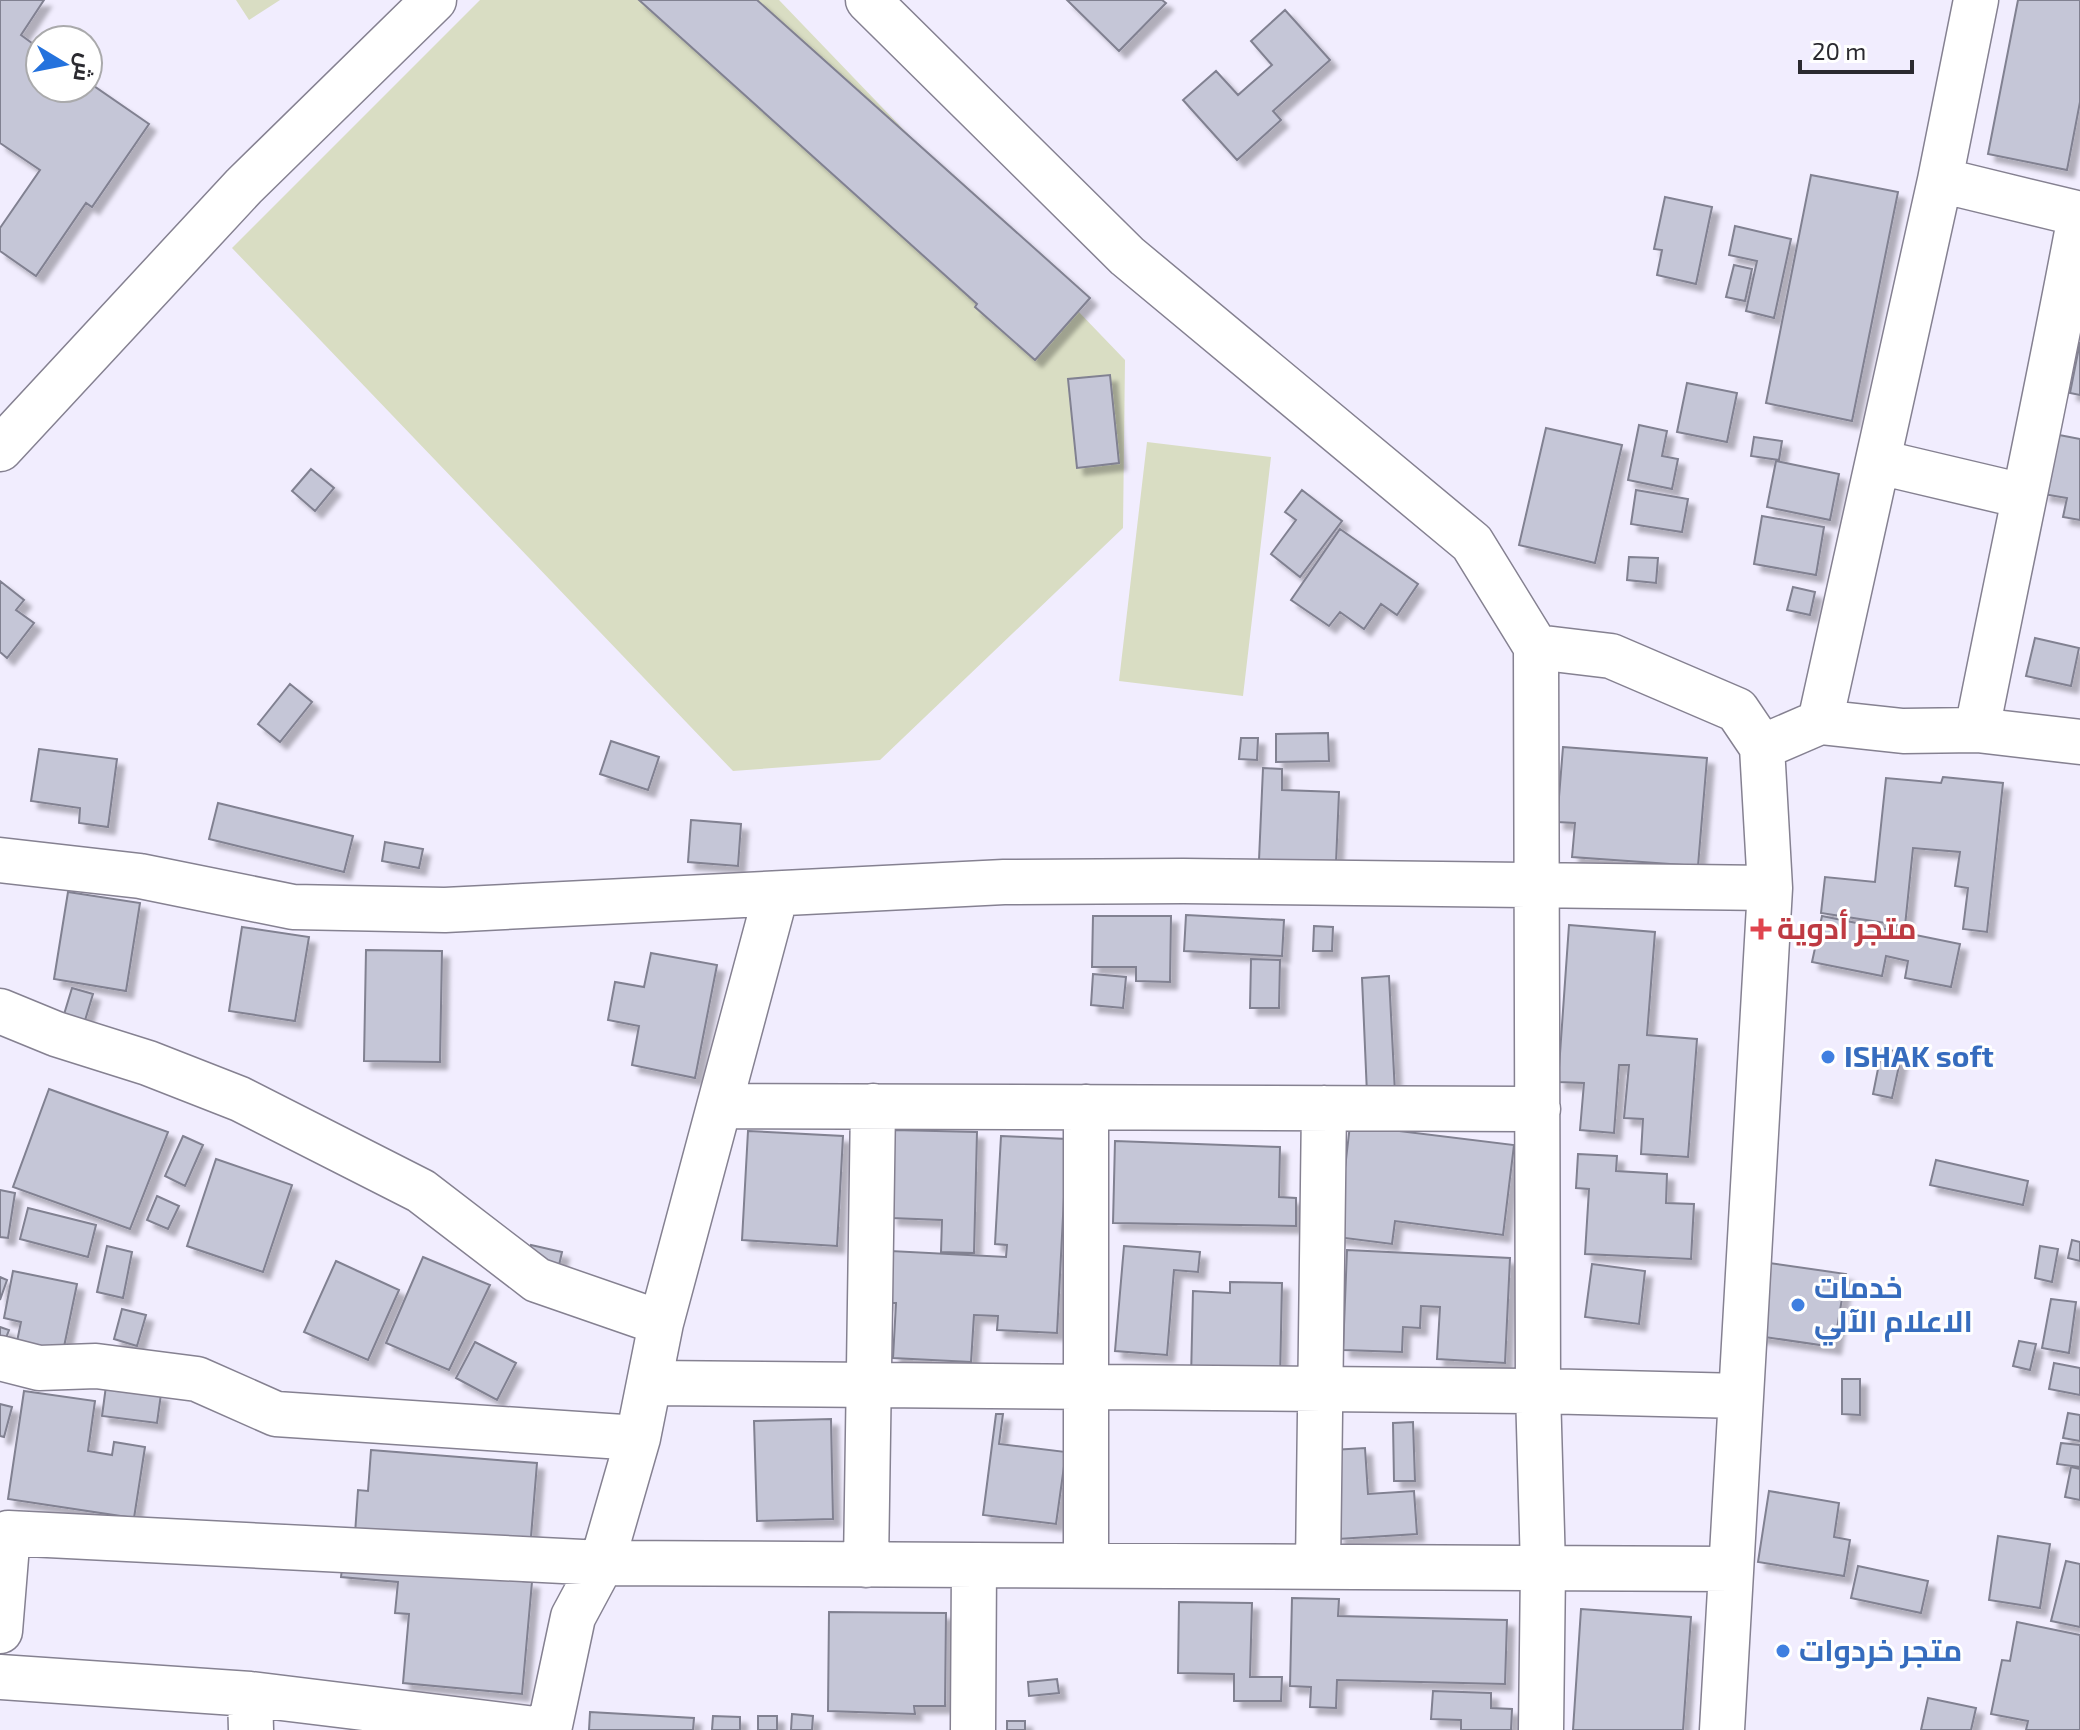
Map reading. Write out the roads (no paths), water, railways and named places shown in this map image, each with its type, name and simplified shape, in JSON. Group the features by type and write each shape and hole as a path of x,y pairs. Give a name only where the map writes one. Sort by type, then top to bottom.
{"street":[{"path":"0,449 244,186 434,0"},
{"path":"868,0 1127,256 1472,543 1536,647 1538,1391 1543,1568 1541,1730"},
{"path":"1820,722 1940,180 1976,0"},
{"path":"1940,180 2080,215 2061,419 2023,496 1977,730"},
{"path":"1879,462 2023,496"},
{"path":"1536,647 1611,656 1737,710 1762,747 1770,888 1722,1730"},
{"path":"1762,747 1820,722 1903,731 1977,730 2080,742"},
{"path":"0,860 140,876 293,907 445,910 1033,882 1770,888"},
{"path":"549,1730 573,1617 602,1563 638,1438 661,1323 776,894"},
{"path":"0,1011 240,1099 421,1191 537,1280 661,1323"},
{"path":"720,1106 1538,1109"},
{"path":"866,1565 873,1106"},
{"path":"1086,1107 1086,1566"},
{"path":"1318,1567 1324,1108"},
{"path":"0,1358 39,1368 96,1366 197,1379 276,1414 638,1438"},
{"path":"651,1383 1538,1391 1741,1396"},
{"path":"0,1631 8,1533 602,1563 1731,1569"},
{"path":"973,1730 974,1565"},
{"path":"0,1677 251,1712 543,1730"}],"place":[{"name":"متجر أدوية","path":"1761,929"},
{"name":"ISHAK soft","path":"1828,1057"},
{"name":"خدمات الاعلام الآلي","path":"1798,1305"},
{"name":"متجر خردوات","path":"1783,1651"}]}
